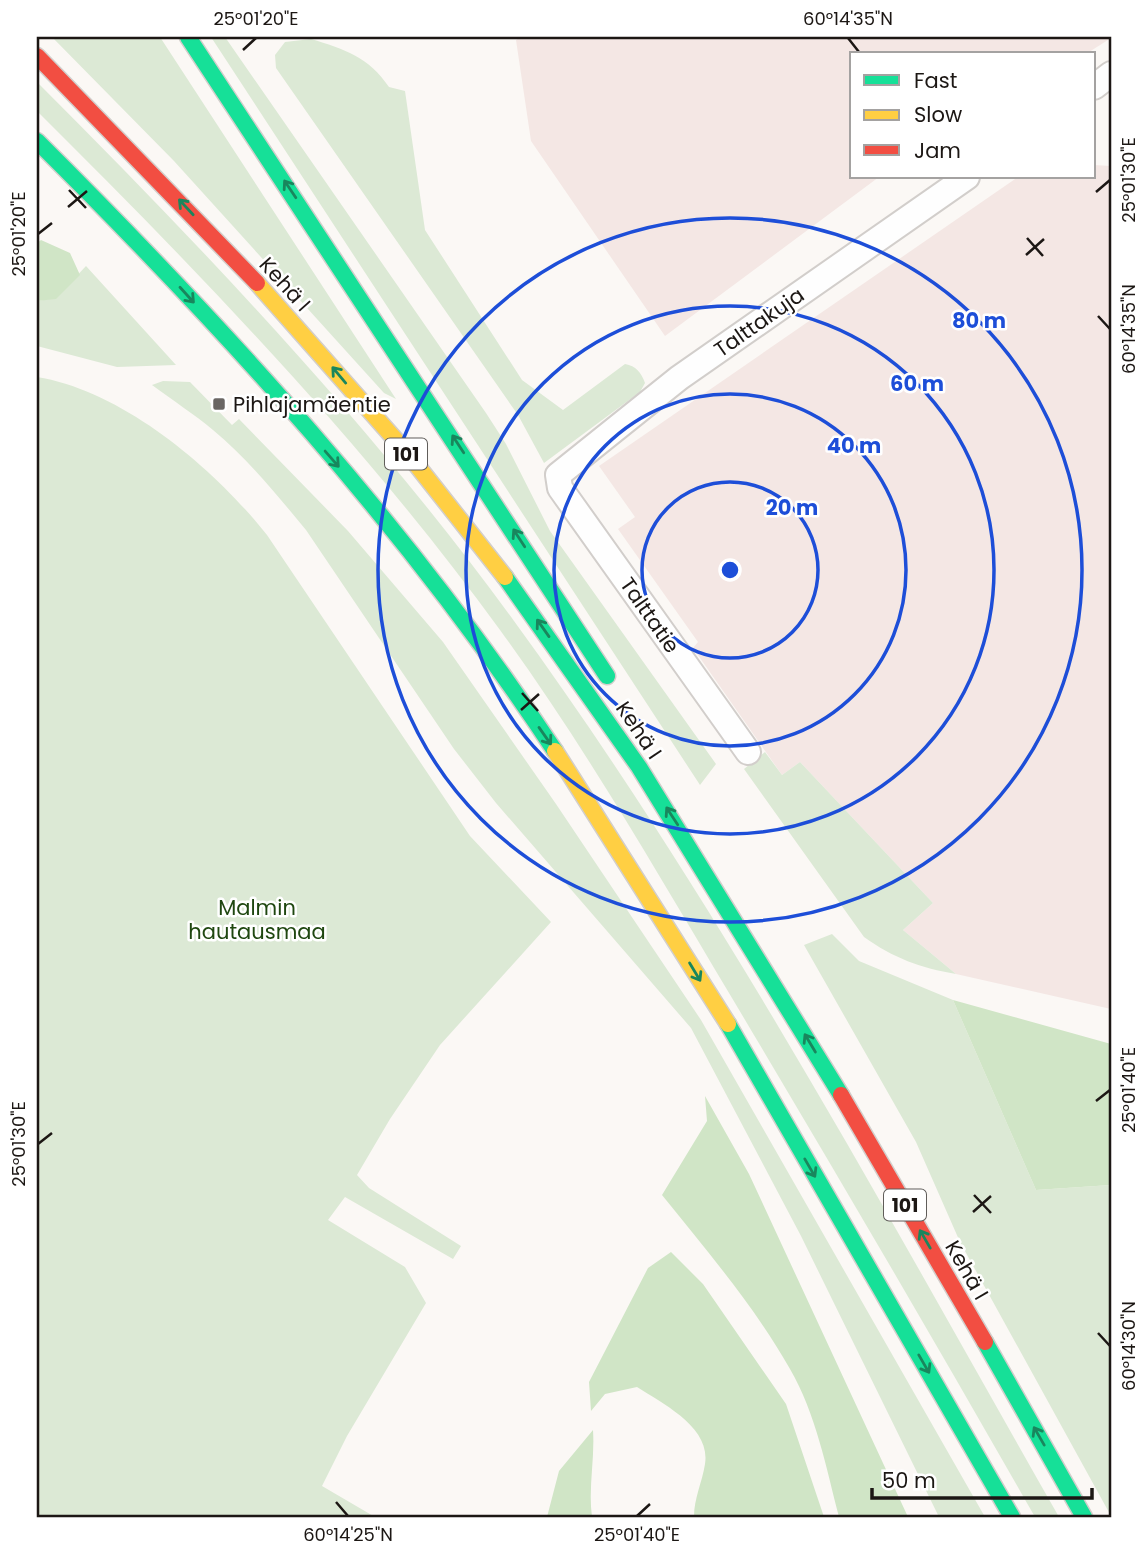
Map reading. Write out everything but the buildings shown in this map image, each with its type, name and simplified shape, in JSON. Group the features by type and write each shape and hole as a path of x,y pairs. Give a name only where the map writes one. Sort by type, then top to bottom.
{"highway":[{"path":"188,37 612,685"},
{"name":"Kehä I","path":"37,56 216,239 331,366 451,506 523,599 617,733 722,894 926,1240 1084,1517"},
{"path":"37,141 171,276 288,407 402,540 477,638 581,787 659,913 1012,1517"},
{"path":"686,812 722,894"}],"street":[{"path":"1096,85 1111,74"},
{"name":"Talttakuja","path":"558,475 679,378 966,178"},
{"name":"Talttatie","path":"558,475 560,488 748,752"}],"shaded area":[{"path":"521,37 1111,37 1089,52 850,52 850,178 878,178 665,336 531,141 516,40"},
{"path":"1096,165 1111,166 1111,1009 956,974 903,930 933,903 800,762 782,775 693,648 698,642 618,529 635,517 599,466 1017,178 1096,178"}],"green space":[{"path":"52,37 160,37 396,399 384,393 174,161"},
{"path":"211,37 225,37 486,413 506,444 550,531 716,764 700,785"},
{"path":"311,39 355,56 373,68 389,87 405,91 425,230 522,380 563,410 625,364 635,368 642,376 645,383 640,392 544,463 518,415 276,68 275,55 285,42"},
{"path":"37,82 163,210 286,342 404,479 514,621 589,728 731,948 865,1175 1059,1517 1035,1517 649,858 562,720 500,630 448,561 337,427 220,298 37,111"},
{"path":"41,240 70,253 80,275 56,299 37,301 37,243"},
{"path":"86,266 176,365 117,367 37,346 37,301 56,298"},
{"name":"Malmin hautausmaa","path":"37,377 69,385 134,415 194,459 221,484 267,535 470,836 551,922 440,1045 390,1119 357,1175 369,1188 461,1246 453,1259 345,1197 328,1220 405,1267 426,1303 347,1436 322,1486 375,1517 37,1517"},
{"path":"163,381 190,382 232,425 239,419 348,531 443,642 701,1020 985,1517 939,1517 801,1236 691,1028 496,803 454,749 306,530 226,441 152,385"},
{"path":"765,752 782,775 800,762 933,903 903,930 956,974 908,961 864,937 744,769"},
{"path":"832,934 859,961 953,1000 1036,1190 1111,1185 1111,1516 960,1242 916,1142 804,945"},
{"path":"953,1000 1111,1044 1111,1185 1036,1190"},
{"path":"705,1096 749,1174 908,1517 839,1517 814,1422 790,1369 746,1301 662,1195 707,1121"},
{"path":"671,1252 703,1284 786,1404 824,1517 694,1517 705,1464 705,1451 693,1428 672,1409 637,1387 605,1394 591,1411 589,1382 648,1268"},
{"path":"593,1430 592,1517 547,1517 559,1471"}],"traffic: fast":[{"path":"188,37 607,676"},
{"path":"37,141 177,285 312,433 438,588 555,751"},
{"path":"505,577 639,767 841,1095"},
{"path":"728,1024 1012,1517"},
{"path":"985,1342 1084,1517"}],"traffic: slow":[{"path":"257,283 408,454 505,577"},
{"path":"555,751 728,1024"}],"traffic: jam":[{"path":"37,56 257,283"},
{"path":"841,1095 985,1342"}],"place":[{"name":"Pihlajamäentie","path":"219,404"}]}
